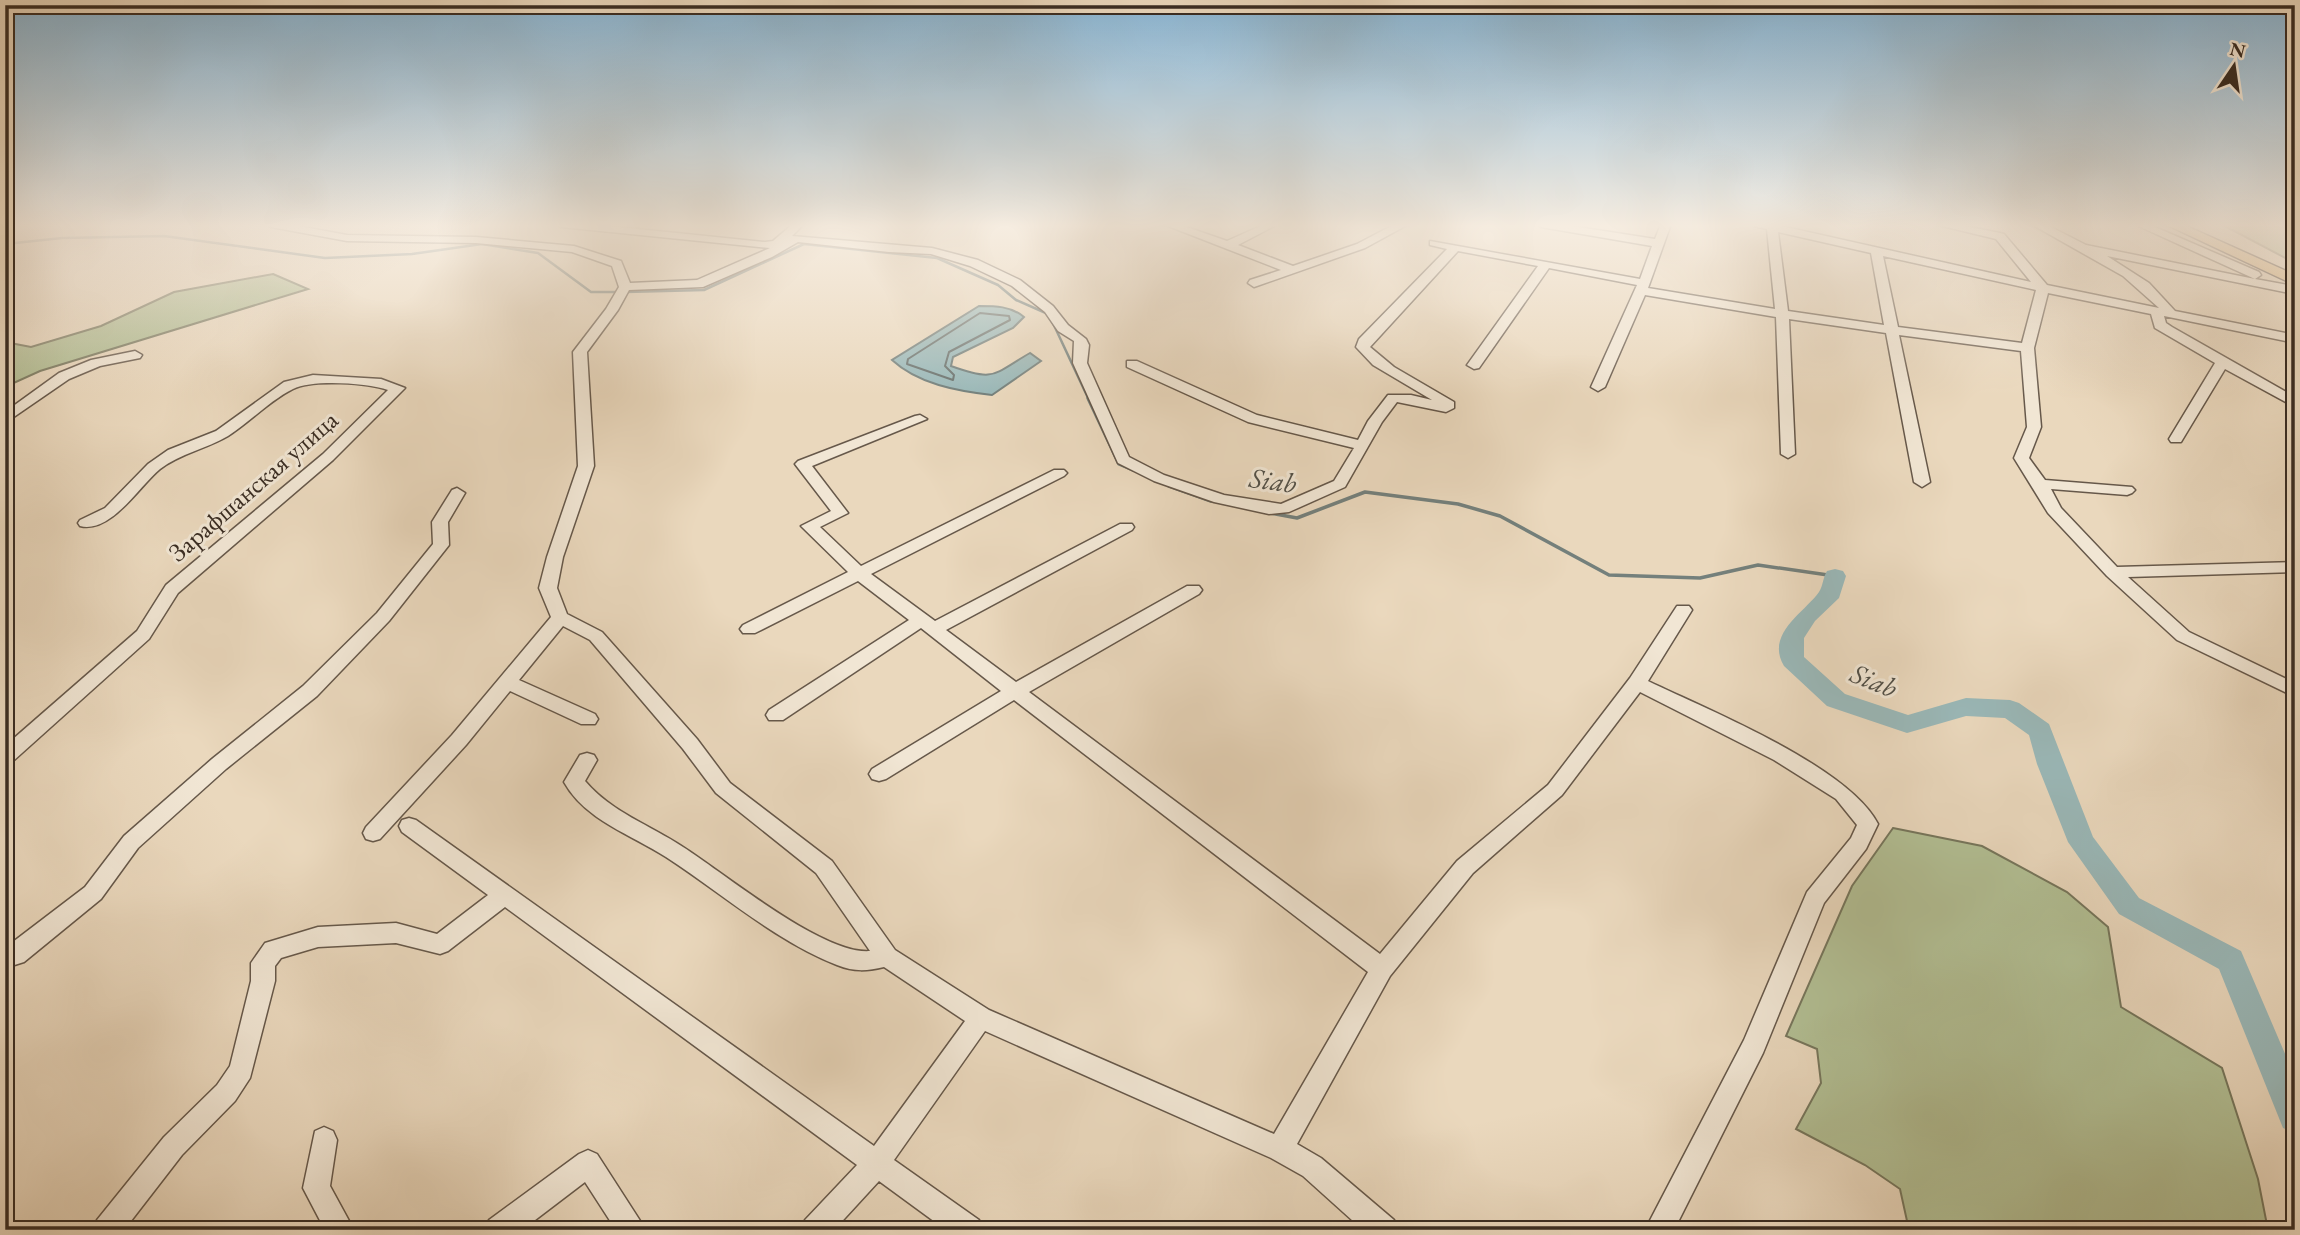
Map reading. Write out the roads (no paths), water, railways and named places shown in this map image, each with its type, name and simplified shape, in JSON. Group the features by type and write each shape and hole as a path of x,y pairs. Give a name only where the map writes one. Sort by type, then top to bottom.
{"street":[{"path":"623,282 625,287 612,310 580,352 586,466 555,557 548,588 559,618 596,636 690,744 723,788 824,867 887,957 981,1018 1280,1149 1312,1167 1384,1230"},
{"path":"625,287 705,282"},
{"path":"1013,282 1049,309 1063,328 1079,339 1082,345 1080,363 1123,460 1159,478 1220,499 1283,509 1340,484 1375,421 1393,398 1411,399 1446,408 1449,405 1376,362 1367,355 1363,347 1364,342 1422,282"},
{"path":"1474,365 1533,282"},
{"path":"1619,282 1783,314 2027,348"},
{"path":"1598,387 1645,282"},
{"path":"1776,282 1783,314 1788,454"},
{"path":"1882,282 1922,482"},
{"path":"2014,282 2295,339"},
{"path":"2038,282 2043,288"},
{"path":"2135,282 2159,297 2164,313 2160,325 2295,403"},
{"path":"2264,282 2293,287"},
{"path":"2043,288 2027,348 2034,427 2021,458 2040,484 2054,510 2113,572 2183,636 2295,691"},
{"path":"5,419 64,376 96,363 135,355"},
{"path":"2176,439 2222,362"},
{"path":"1132,364 1253,419 1363,446"},
{"name":"Зарафшанская улица","path":"5,757 143,635 172,589 328,457 398,388 381,383 313,379 289,385 221,433 173,453 153,467 111,511 86,523"},
{"path":"920,419 803,464 840,513 809,526 859,572 927,625 1382,969"},
{"path":"749,629 1059,473"},
{"path":"2040,484 2127,490"},
{"path":"5,958 16,955 36,941 93,893 131,842 219,764 310,691 383,617 423,571 441,545 440,522 457,493"},
{"path":"776,715 927,625 1126,527"},
{"path":"2113,572 2295,567"},
{"path":"879,774 1014,691 1193,590"},
{"path":"1280,1149 1382,969 1465,867 1555,790 1637,682 1683,610"},
{"path":"373,833 459,740 559,618"},
{"path":"506,681 588,719"},
{"path":"1637,682 1781,755 1843,794 1868,824 1859,843 1815,898 1754,1045 1659,1230"},
{"path":"587,760 574,782 586,798 797,933 854,960 862,962 887,957"},
{"path":"409,826 969,1230"},
{"path":"107,1230 173,1146 226,1093 241,1070 263,981 263,963 273,950 318,937 396,933 440,944 503,896"},
{"path":"815,1230 877,1163 981,1018"},
{"path":"324,1140 316,1188 340,1230"},
{"path":"499,1230 588,1163 632,1230"}],"water":[{"path":"979,306 1008,309 1024,317 1013,328 953,357 951,366 985,375 1000,371 1030,353 1041,361 992,395 926,381 892,360"}],"waterway":[{"name":"Siab","path":"577,282 591,292 618,292"},
{"name":"Siab","path":"626,292 704,290 722,282"},
{"name":"Siab","path":"990,282 1016,300 1048,314"},
{"name":"Siab","path":"1052,321 1089,400"},
{"name":"Siab","path":"1088,398 1119,464 1133,470"},
{"name":"Siab","path":"1169,486 1211,501"},
{"name":"Siab","path":"1270,513 1297,518 1365,492 1458,504 1500,516 1609,575 1700,578 1758,565 1835,576"},
{"name":"Siab","path":"1835,576 1831,593 1807,616 1792,637 1792,660 1836,700 1907,724 1966,707 2010,709 2040,730 2050,764 2082,842 2129,906 2230,960 2295,1117"}]}
